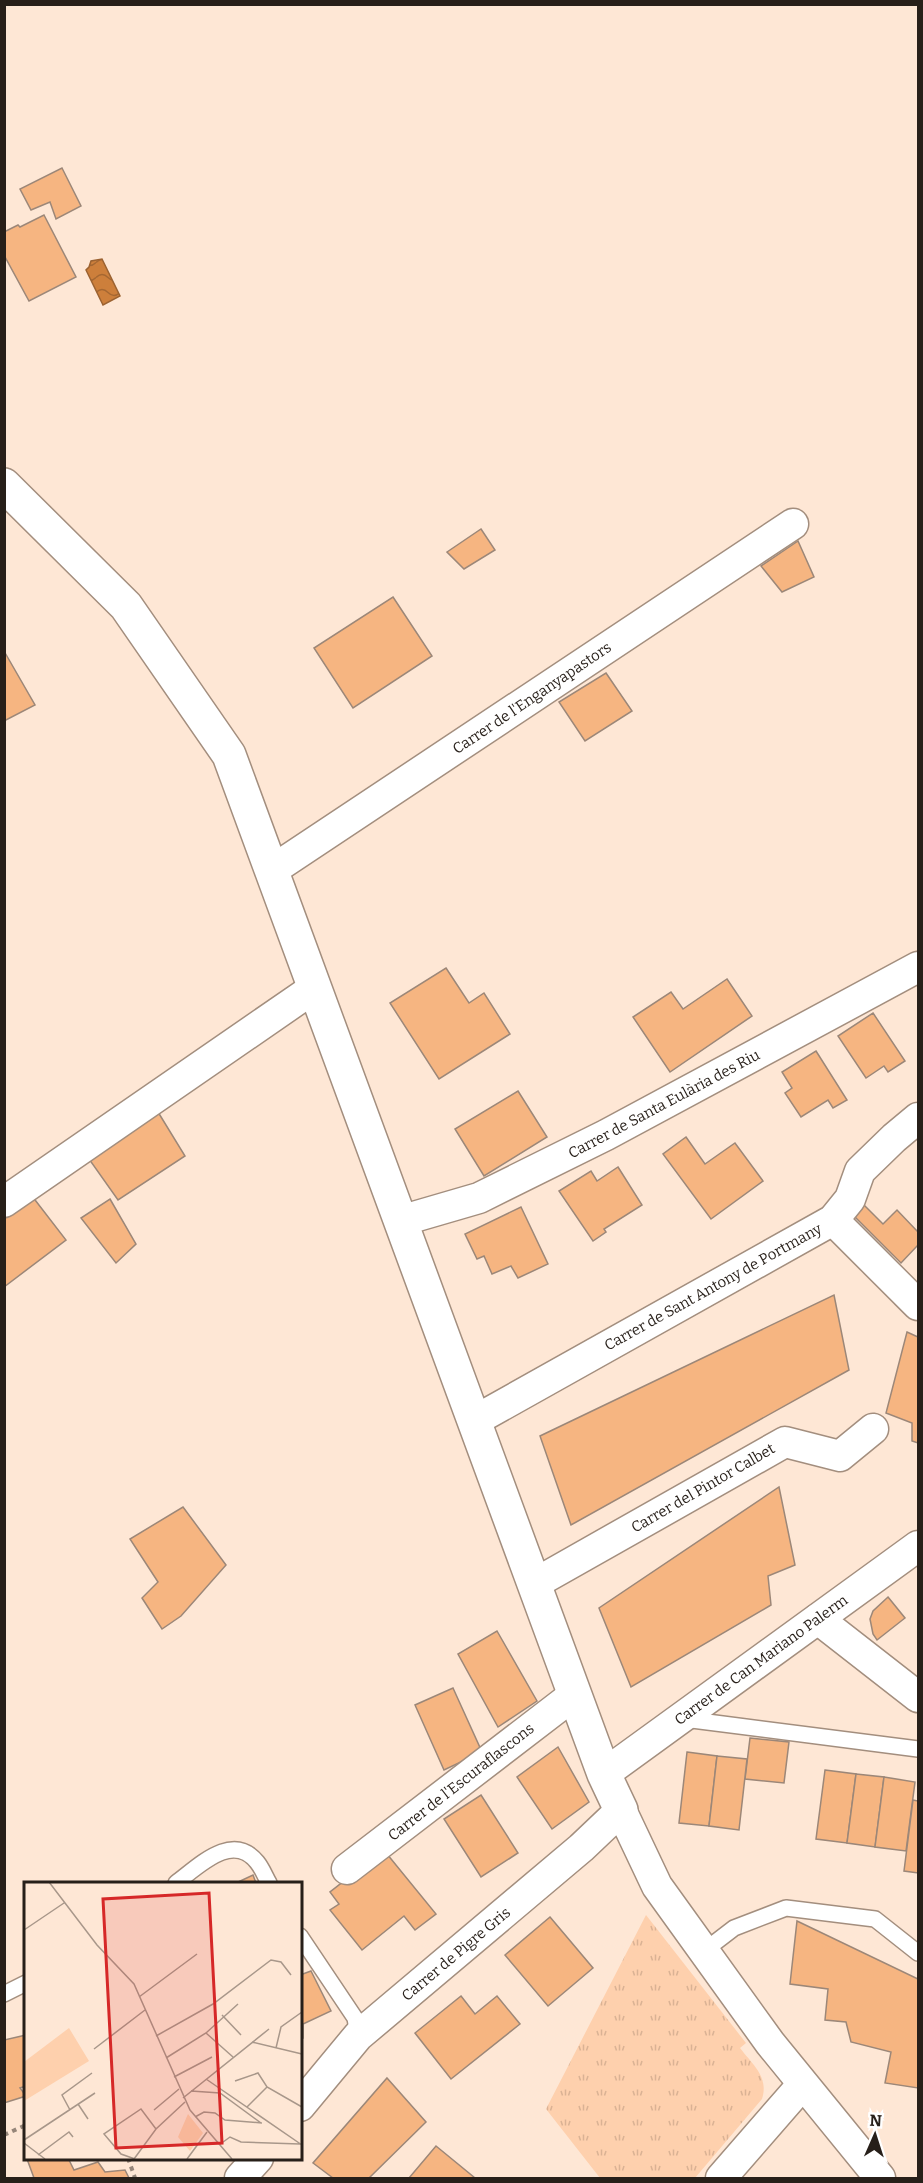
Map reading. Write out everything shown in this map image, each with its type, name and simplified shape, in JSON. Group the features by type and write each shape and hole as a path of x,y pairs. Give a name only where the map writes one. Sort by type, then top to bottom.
{"street":[{"path":"4,485 126,606 229,755 604,1774 657,1886 802,2085 880,2178"},
{"name":"Carrer de l'Enganyapastors","path":"271,871 793,524"},
{"name":"Carrer de Santa Eulària des Riu","path":"400,1221 479,1198 606,1136 918,967"},
{"path":"4,1202 314,988"},
{"name":"Carrer de Sant Antony de Portmany","path":"474,1421 833,1220 850,1199 860,1171 918,1118"},
{"path":"833,1220 918,1305"},
{"name":"Carrer del Pintor Calbet","path":"534,1584 785,1442 840,1456 873,1429"},
{"name":"Carrer de Can Mariano Palerm","path":"604,1774 918,1546"},
{"path":"818,1619 918,1697"},
{"name":"Carrer de l'Escuraflascons","path":"347,1869 575,1694"},
{"name":"Carrer de Pigre Gris","path":"302,2104 358,2036 581,1848 621,1810"},
{"path":"721,2178 802,2085"},
{"path":"240,2178 256,2159"}],"lane":[{"path":"681,1718 918,1749"},
{"path":"177,1882 218,1853 231,1849 241,1851 256,1861 268,1882"},
{"path":"705,1950 734,1928 786,1908 875,1919 918,1953"},
{"path":"302,1939 355,2018 358,2036"},
{"path":"4,1994 24,1984"}],"path":[{"path":"4,2135 24,2126"},
{"path":"129,2159 135,2178"}],"green space":[{"path":"646,1915 746,2043 740,2048 762,2078 764,2091 762,2099 695,2178 600,2178 546,2109"}],"water":[{"path":"102,259 120,296 103,305 86,270 91,261"}],"building":[{"path":"62,168 81,206 56,219 50,202 31,210 20,189"},
{"path":"44,215 76,277 29,301 4,255 4,232"},
{"path":"481,529 495,550 464,569 447,552"},
{"path":"798,541 814,577 782,592 761,566"},
{"path":"393,597 432,656 353,708 314,648"},
{"path":"4,651 35,705 4,721"},
{"path":"606,673 632,711 585,741 559,702"},
{"path":"446,968 469,1003 484,993 510,1034 439,1079 390,1003"},
{"path":"727,979 752,1016 670,1072 633,1017 671,992 683,1009"},
{"path":"873,1013 905,1061 888,1072 884,1066 866,1078 838,1036"},
{"path":"816,1051 847,1100 833,1108 828,1100 801,1117 785,1093 792,1088 782,1072"},
{"path":"518,1091 547,1137 484,1176 455,1129"},
{"path":"158,1112 185,1156 118,1200 89,1159"},
{"path":"686,1137 705,1164 735,1143 763,1181 711,1219 663,1154"},
{"path":"618,1167 642,1205 604,1229 606,1232 593,1241 559,1191 591,1171 597,1181"},
{"path":"32,1196 66,1240 4,1287 4,1217"},
{"path":"110,1199 136,1244 116,1263 81,1218"},
{"path":"864,1205 883,1224 897,1210 918,1232 918,1245 901,1263 854,1216"},
{"path":"521,1207 548,1264 518,1278 511,1266 492,1274 484,1256 477,1259 465,1234"},
{"path":"834,1295 849,1370 571,1525 540,1436"},
{"path":"907,1332 918,1337 918,1443 912,1441 912,1423 886,1413"},
{"path":"779,1487 795,1565 768,1576 771,1605 631,1687 599,1608"},
{"path":"183,1507 226,1565 181,1616 162,1629 142,1598 158,1582 130,1539"},
{"path":"888,1597 905,1618 877,1640 873,1634 870,1619 873,1611"},
{"path":"497,1631 537,1701 498,1727 458,1654"},
{"path":"453,1688 482,1752 444,1770 415,1705"},
{"path":"750,1738 789,1742 784,1783 745,1779"},
{"path":"558,1747 589,1802 552,1829 517,1777"},
{"path":"687,1752 717,1756 709,1826 679,1823"},
{"path":"717,1756 747,1759 739,1830 709,1826"},
{"path":"825,1770 856,1774 847,1843 816,1839"},
{"path":"856,1774 884,1777 875,1847 847,1843"},
{"path":"884,1777 915,1782 906,1851 875,1847"},
{"path":"481,1795 518,1853 481,1877 444,1819"},
{"path":"913,1800 918,1801 918,1873 904,1871"},
{"path":"387,1854 436,1914 415,1930 404,1916 362,1950 330,1910 339,1904 330,1892 371,1860"},
{"path":"253,1875 256,1882 238,1882"},
{"path":"550,1917 593,1968 548,2006 505,1955"},
{"path":"797,1921 918,1979 918,2088 885,2083 891,2052 851,2042 846,2022 825,2020 828,1989 790,1984"},
{"path":"311,1971 331,2011 303,2024 302,2039 302,1974"},
{"path":"461,1996 475,2014 497,1996 520,2024 451,2079 415,2033"},
{"path":"24,2035 24,2087 20,2088 24,2097 4,2103 4,2040"},
{"path":"387,2078 426,2122 369,2178 333,2178 313,2163"},
{"path":"436,2146 475,2178 409,2178"},
{"path":"27,2159 68,2159 74,2170 98,2162 105,2172 125,2170 129,2178 34,2178"}]}
